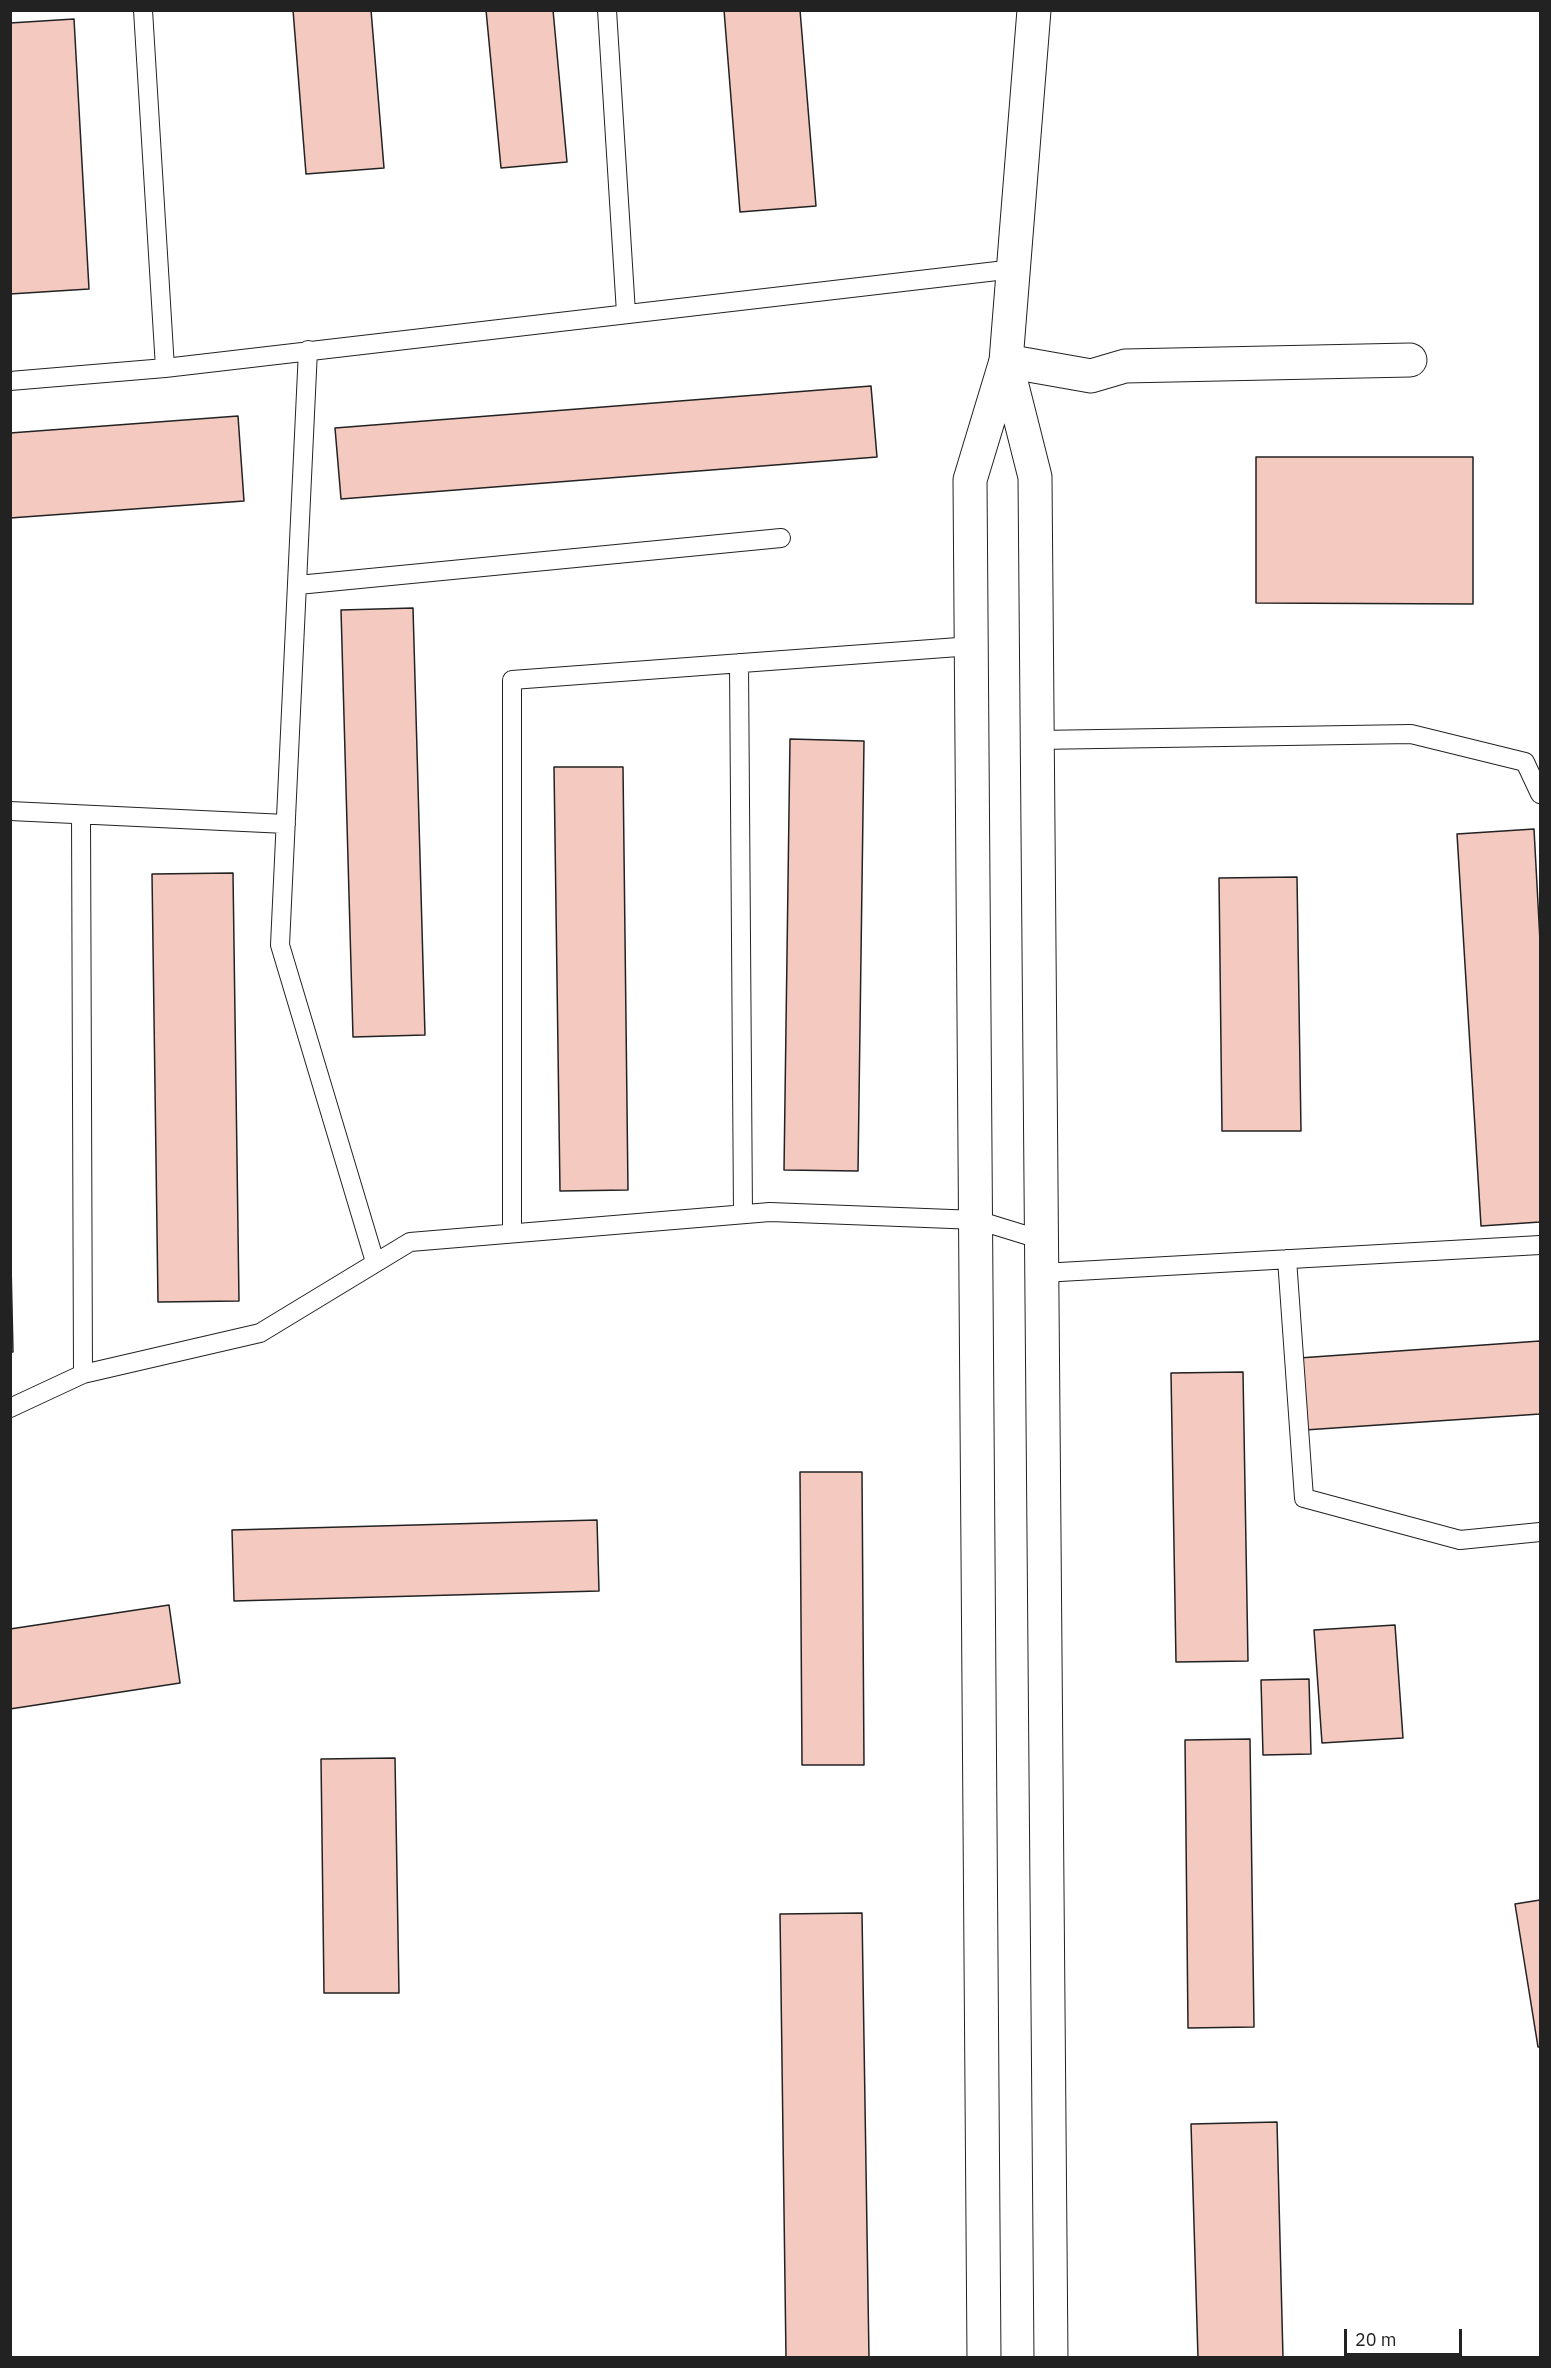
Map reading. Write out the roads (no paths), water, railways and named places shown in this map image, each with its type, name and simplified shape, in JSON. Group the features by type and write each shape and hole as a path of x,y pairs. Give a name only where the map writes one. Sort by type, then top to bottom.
{"street":[{"path":"984,2358 970,480 1006,361 1035,10"},
{"path":"1006,361 1091,376 1125,366 1410,360"},
{"path":"1006,361 1035,477 1051,2358"}],"lane":[{"path":"143,10 165,368"},
{"path":"607,10 626,314"},
{"path":"10,381 165,368 1014,269"},
{"path":"308,350 280,945 375,1262"},
{"path":"298,585 781,538"},
{"path":"512,1233 512,680 972,646"},
{"path":"739,663 743,1214"},
{"path":"1037,740 1411,734 1526,762 1540,794"},
{"path":"10,811 286,824"},
{"path":"81,814 83,1374"},
{"path":"10,1408 83,1374 260,1333 410,1242 770,1212 977,1220 1042,1240"},
{"path":"1042,1273 1540,1245"},
{"path":"1287,1259 1304,1498 1460,1540 1540,1532"}]}
